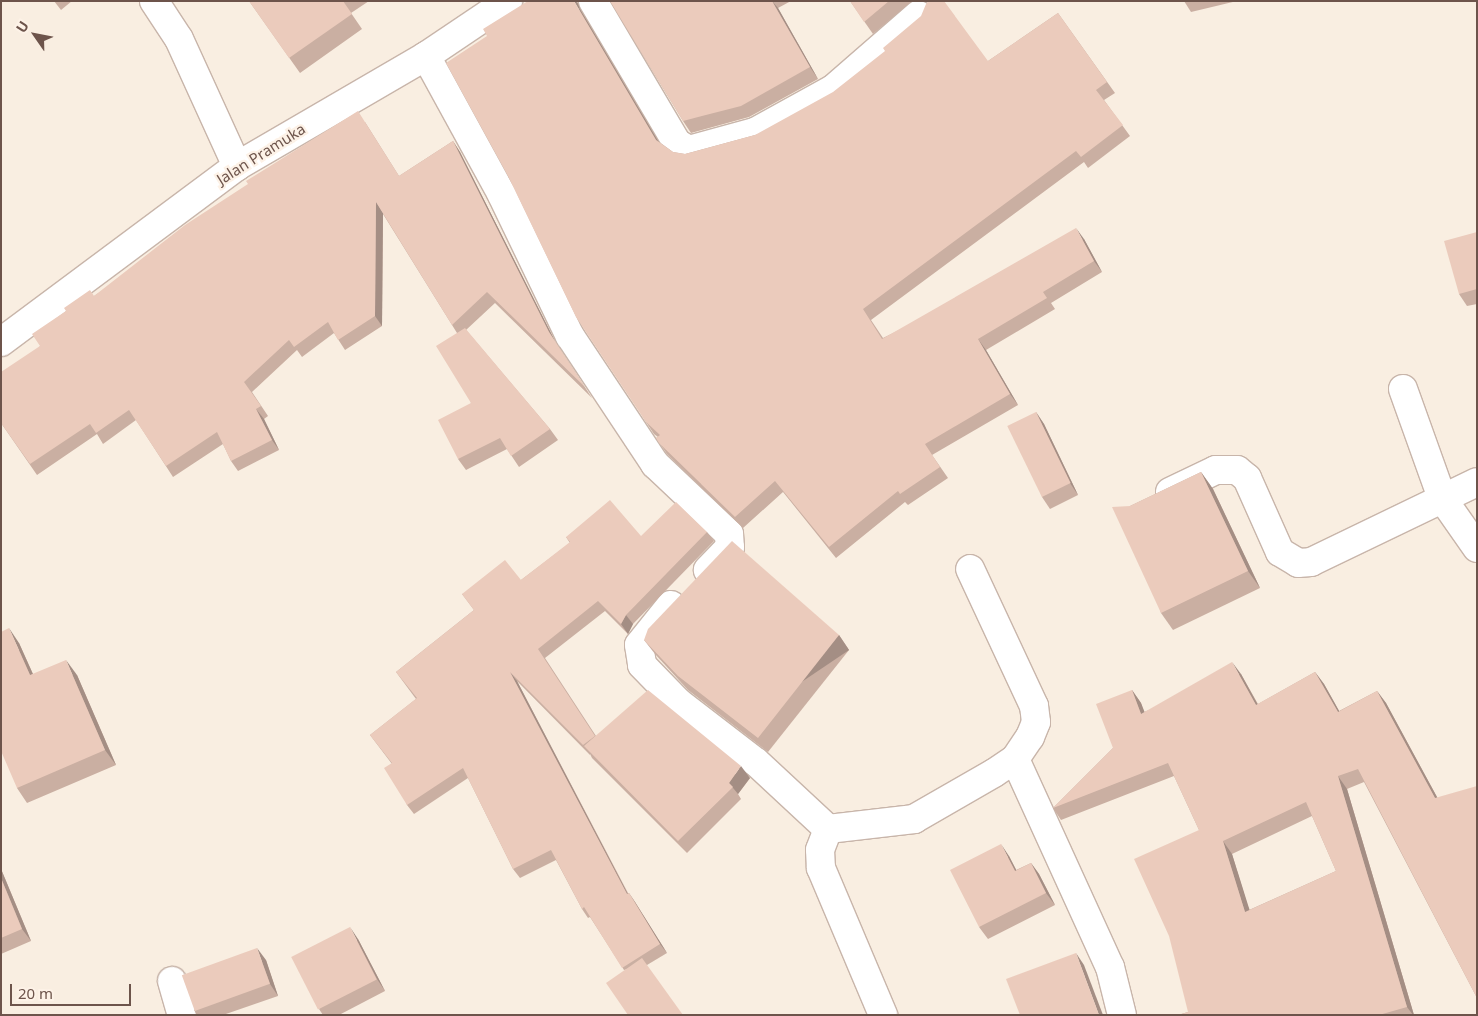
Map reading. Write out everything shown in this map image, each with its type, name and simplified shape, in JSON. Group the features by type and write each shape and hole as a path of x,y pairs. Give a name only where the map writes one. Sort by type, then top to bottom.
{"street":[{"path":"154,1 179,39 237,166"},
{"name":"Jalan Pramuka","path":"5,332 237,166 426,56 508,1"},
{"path":"593,1 677,143 689,150 755,132 833,89 918,15"},
{"path":"426,56 502,195 570,336 655,464 729,534 730,547 644,635 638,655 642,666 678,702 756,762 828,829 914,819 975,785 1015,759 1036,722 1034,706 970,569"},
{"path":"1403,389 1442,498 1477,548"},
{"path":"1144,504 1216,470 1237,470 1247,478 1280,552 1298,563 1311,562 1477,482"},
{"path":"1015,759 1110,968 1122,1015"},
{"path":"828,829 820,850 821,868 883,1015"},
{"path":"172,981 182,1015"}],"building":[{"path":"249,1 343,1 352,14 289,58"},
{"path":"528,1 574,1 656,140 673,152 685,154 755,135 833,92 885,51 883,48 921,16 929,1 944,1 988,61 1058,13 1107,82 1096,90 1123,125 1081,157 1076,151 863,309 882,339 1076,228 1094,261 1043,292 1047,298 978,339 1010,394 925,444 940,467 900,494 898,491 829,547 775,481 735,517 659,443 656,438 660,435 646,422 576,317 508,176 446,63 487,36 483,29"},
{"path":"610,1 772,1 810,67 741,106 683,121"},
{"path":"850,1 889,1 864,22"},
{"path":"358,111 399,176 453,141 549,332 585,387 487,292 452,325 376,202 375,316 338,340 328,322 294,347 289,340 244,382 261,406 256,409 272,440 231,461 217,432 166,466 129,410 96,433 90,424 30,464 1,423 1,372 40,346 32,334 66,311 64,308 90,290 94,296 185,225 248,184 246,181"},
{"path":"1477,232 1477,289 1459,294 1444,241"},
{"path":"465,328 550,429 511,456 500,438 458,459 438,420 471,403 436,346"},
{"path":"1036,412 1071,483 1042,497 1007,426"},
{"path":"1201,472 1248,571 1161,613 1112,507 1130,506"},
{"path":"610,500 641,536 676,502 707,532 626,615 621,624 598,601 538,649 595,736 583,745 510,672 627,894 629,893 660,944 622,968 584,907 582,909 551,850 513,869 463,768 407,805 384,768 392,763 370,735 417,698 396,672 474,610 462,594 505,560 521,580 570,542 566,537"},
{"path":"732,541 839,635 758,738 678,676 644,640 648,629"},
{"path":"9,628 30,675 66,660 105,750 17,788 1,751 1,632"},
{"path":"1232,662 1256,705 1315,672 1338,712 1377,691 1435,798 1477,786 1477,998 1358,769 1338,776 1407,1007 1379,1015 1178,1015 1188,1012 1169,936 1134,859 1199,830 1168,763 1053,808 1113,748 1096,704 1132,690 1141,714","holes":["1306,802 1336,871 1245,912 1223,841"]},
{"path":"648,690 741,766 729,783 733,787 678,841 584,746"},
{"path":"1001,844 1015,871 1031,863 1046,893 979,927 950,870"},
{"path":"1,878 22,929 1,938"},
{"path":"350,927 377,980 318,1010 291,957"},
{"path":"257,948 270,984 195,1011 182,975"},
{"path":"1076,953 1099,1015 1020,1015 1006,979"},
{"path":"642,958 683,1015 628,1015 606,983"}]}
